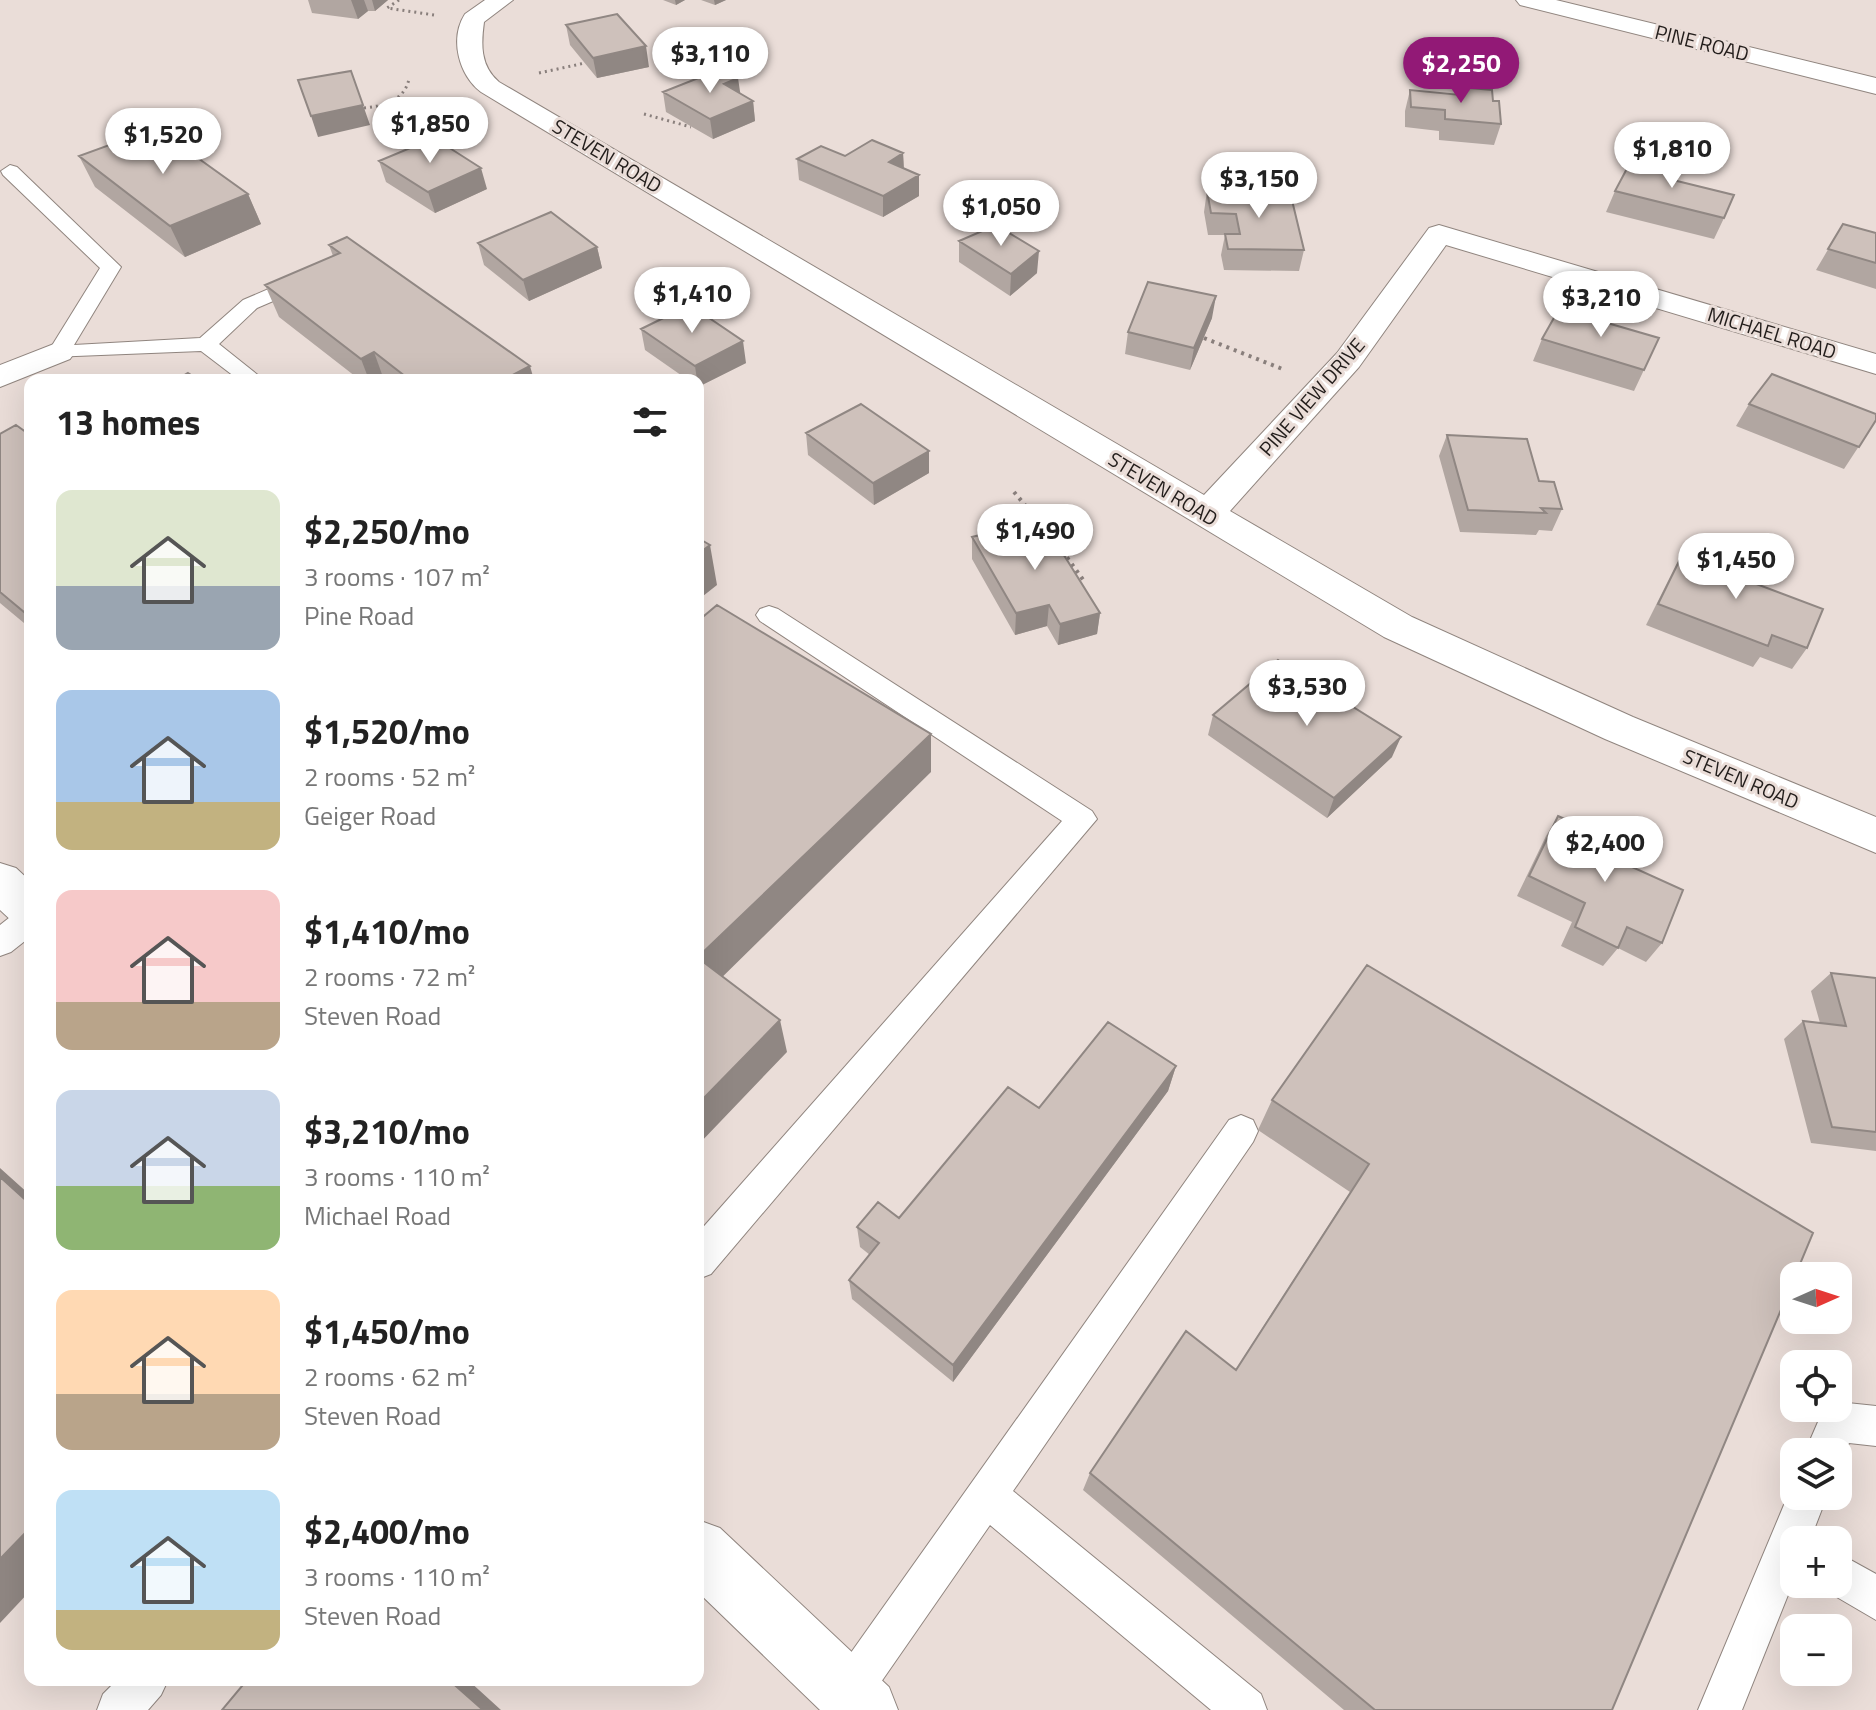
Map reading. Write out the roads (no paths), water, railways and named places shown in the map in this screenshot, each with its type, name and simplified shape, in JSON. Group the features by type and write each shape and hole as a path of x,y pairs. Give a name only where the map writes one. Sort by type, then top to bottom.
{"street":[{"name":"STEVEN ROAD","path":"501,0 473,19 468,50 481,81 1398,627 1619,728 1876,836"},
{"name":"PINE ROAD","path":"1528,0 1876,86"},
{"name":"PINE VIEW DRIVE","path":"1206,515 1348,360 1439,234"},
{"name":"MICHAEL ROAD","path":"1439,234 1876,364"},
{"path":"0,377 59,352"},
{"path":"0,881 24,904"},
{"path":"704,1556 857,1702"}],"lane":[{"path":"10,171 111,267 59,352"},
{"path":"59,352 206,344 250,304 321,273"},
{"path":"206,344 245,374"},
{"path":"704,1254 1082,819 769,615"},
{"path":"0,943 24,924"},
{"path":"857,1702 986,1495 1241,1131"},
{"path":"1831,1438 1838,1422 1876,1426"},
{"path":"986,1495 1245,1710"},
{"path":"1720,1710 1780,1569"},
{"path":"1852,1583 1876,1599"},
{"path":"119,1710 141,1686"}]}
